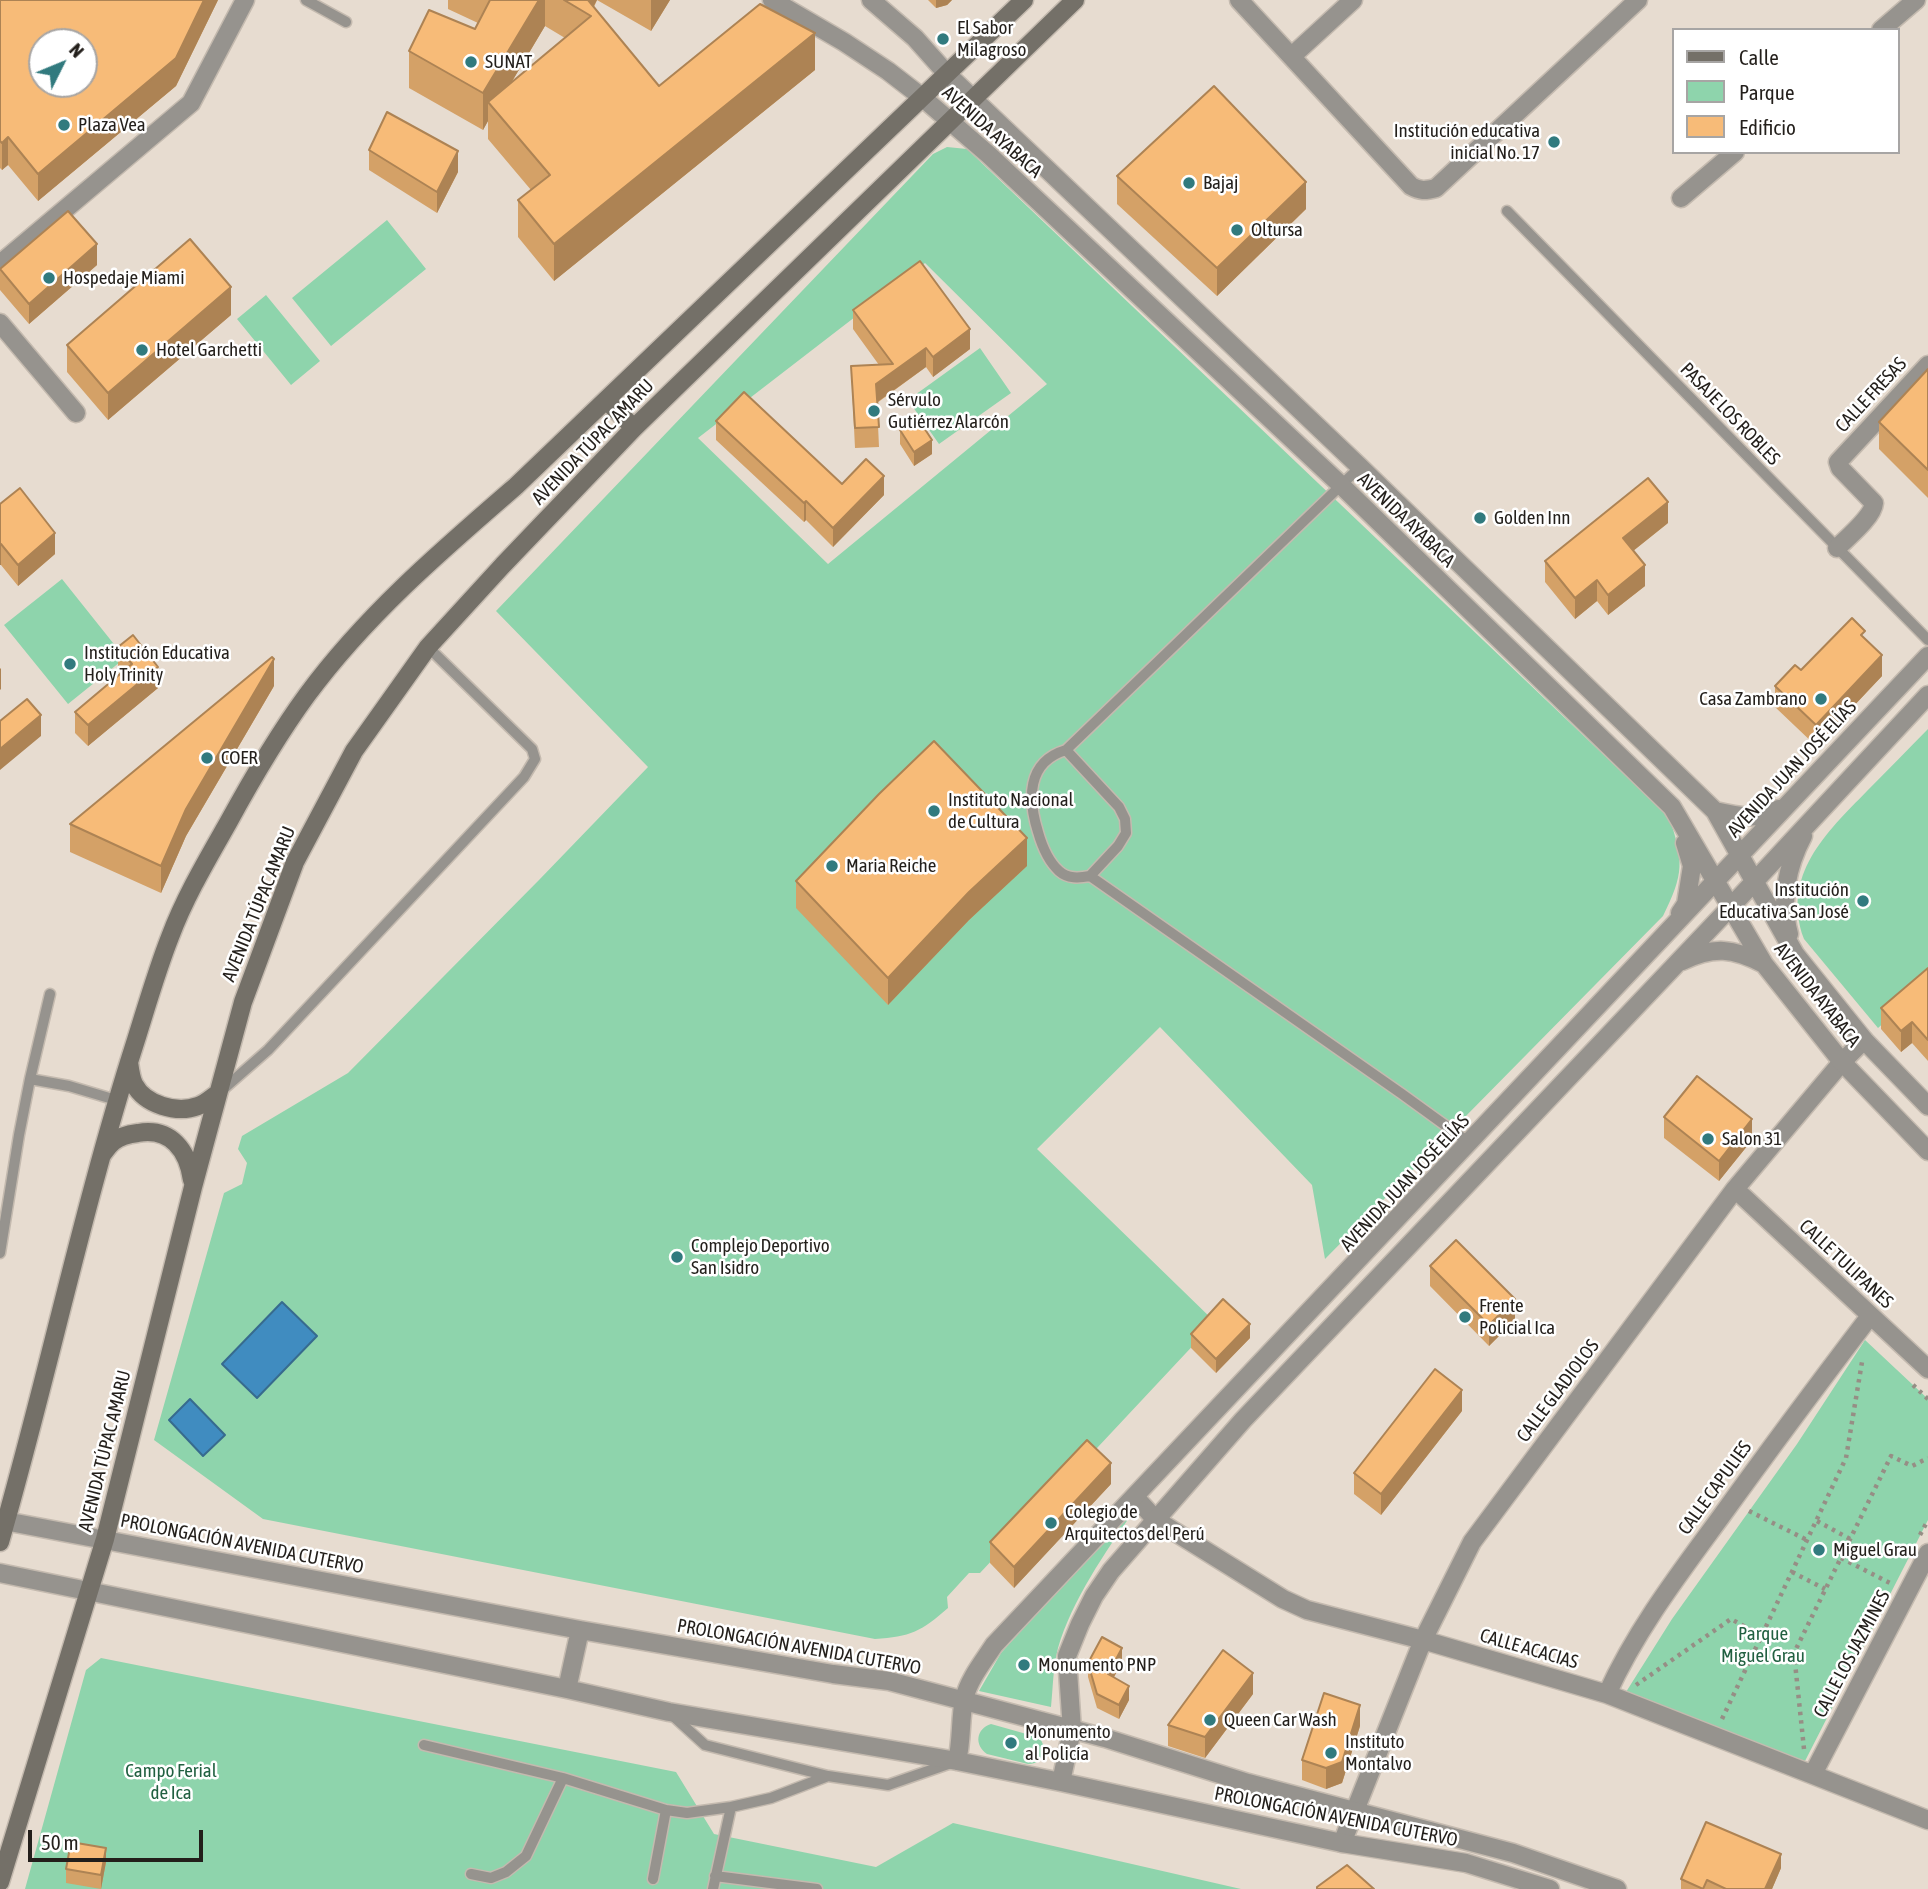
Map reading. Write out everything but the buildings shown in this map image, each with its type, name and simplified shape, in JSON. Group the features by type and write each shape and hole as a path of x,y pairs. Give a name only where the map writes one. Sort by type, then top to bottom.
{"main road":[{"name":"AVENIDA TÚPAC AMARU","path":"0,1542 3,1521 116,1100 171,934 193,888 271,748 307,695 343,650 395,594 516,486 1024,0"},
{"name":"AVENIDA TÚPAC AMARU","path":"0,1882 104,1539 192,1187 243,1002 295,862 354,751 428,647 634,428 1075,0"},
{"path":"606,400 634,428"},
{"path":"129,1062 134,1085 147,1098 166,1108 184,1110 200,1106 217,1094"},
{"path":"102,1156 113,1142 127,1135 161,1133 185,1154 192,1187"}],"street":[{"path":"0,264 191,103 245,0"},
{"name":"AVENIDA AYABACA","path":"772,0 888,71 989,155 1342,486 1672,807 1764,964 1842,1062 1928,1151"},
{"name":"AVENIDA AYABACA","path":"871,0 915,38 947,74 1360,467 1715,811 1795,954 1864,1040 1928,1107"},
{"path":"1239,0 1411,186 1427,191 1436,188 1638,0"},
{"path":"1292,56 1353,0"},
{"path":"1883,28 1916,0"},
{"path":"1681,198 1733,154"},
{"path":"0,323 76,412"},
{"name":"CALLE FRESAS","path":"1837,548 1874,508 1874,503 1840,468 1838,462 1926,370"},
{"name":"AVENIDA JUAN JOSÉ ELÍAS","path":"957,1761 967,1689 994,1645 1471,1144 1928,656"},
{"path":"1061,1782 1072,1730 1067,1656 1094,1596 1111,1571 1243,1420 1676,965 1928,695"},
{"path":"1715,811 1737,816 1762,817 1797,797"},
{"path":"1671,929 1686,904 1692,866 1672,807"},
{"path":"1795,954 1785,910 1786,886 1797,847 1811,821"},
{"path":"1676,965 1697,954 1728,951 1744,954 1764,964"},
{"name":"CALLE GLADIOLOS","path":"1342,1843 1423,1640 1472,1542 1735,1189 1842,1062 1864,1040"},
{"name":"CALLE TULIPANES","path":"1735,1189 1928,1369"},
{"name":"CALLE CAPULIES","path":"1607,1693 1663,1598 1759,1463 1870,1316"},
{"name":"CALLE ACACIAS","path":"1135,1497 1156,1520 1307,1610 1607,1693 1809,1768 1928,1820"},
{"name":"PROLONGACIÓN AVENIDA CUTERVO","path":"3,1521 580,1630 833,1674 890,1681 1072,1730 1248,1783 1513,1853 1617,1889"},
{"name":"CALLE LOS JAZMINES","path":"1809,1768 1922,1548"},
{"name":"PROLONGACIÓN AVENIDA CUTERVO","path":"0,1573 669,1712 957,1761 1342,1843 1466,1863 1550,1889"},
{"path":"568,1689 580,1630"}],"lane":[{"path":"306,0 346,22"},
{"name":"PASAJE LOS ROBLES","path":"1507,211 1928,640"},
{"path":"1066,750 1119,807 1125,818 1126,832 1118,846 1090,876 1075,879 1060,873 1047,856 1032,810 1031,791 1035,775 1054,754 1066,750 1360,467"},
{"path":"217,1094 268,1051 532,767 535,760 532,750 428,647"},
{"path":"1090,876 1471,1144"},
{"path":"0,1253 30,1079 50,994"},
{"path":"30,1079 69,1086 116,1100"},
{"path":"669,1712 705,1745 828,1776 888,1785 957,1761"},
{"path":"424,1745 563,1778 666,1810 687,1813 771,1798 828,1776"},
{"path":"471,1874 491,1878 506,1872 526,1856 563,1778"},
{"path":"713,1889 731,1807"},
{"path":"653,1879 666,1810"},
{"path":"715,1877 817,1889"}],"path":[{"path":"1718,1727 1846,1458 1863,1353"},
{"path":"1910,1382 1928,1399"},
{"path":"1809,1768 1794,1653 1891,1456 1912,1466 1928,1458"},
{"path":"1741,1521 1749,1511 1807,1540"},
{"path":"1816,1521 1850,1539"},
{"path":"1922,1548 1928,1521"},
{"path":"1841,1558 1895,1585"},
{"path":"1792,1572 1825,1589"},
{"path":"1633,1681 1626,1692 1731,1619 1762,1636"}],"green space":[{"path":"947,147 967,149 1669,817 1680,867 1675,889 1663,916 1325,1259 1312,1185 1160,1027 1037,1149 1215,1322 980,1573 969,1573 947,1597 948,1608 915,1631 898,1637 875,1639 263,1519 154,1440 224,1193 242,1184 247,1163 238,1149 242,1136 348,1073 648,767 496,611 933,154","holes":["925,263 1047,384 828,564 698,438"]},
{"path":"387,220 426,269 331,346 292,298"},
{"path":"266,295 320,361 291,385 237,319"},
{"path":"980,348 1011,393 939,444 908,400"},
{"path":"62,579 125,658 68,704 4,625"},
{"name":"Institución Educativa San José","path":"1928,729 1928,983 1878,1028 1804,939 1798,916 1798,895 1803,875 1823,839"},
{"name":"Parque Miguel Grau","path":"1865,1340 1928,1399 1928,1520 1805,1761 1626,1692 1672,1619 1797,1444"},
{"path":"1133,1512 1090,1577 1064,1630 1055,1663 1051,1707 979,1691 1001,1653 1097,1547"},
{"name":"Campo Ferial de Ica","path":"101,1658 676,1772 714,1834 876,1867 953,1823 1241,1889 25,1889 86,1670"},
{"path":"991,1724 1037,1737 1045,1749 1041,1758 1028,1764 987,1754 980,1746 978,1738 982,1730"}],"water":[{"path":"282,1302 317,1336 257,1398 222,1364"},
{"path":"190,1399 225,1435 203,1456 169,1420"}],"place":[{"name":"El Sabor Milagroso","path":"943,39"},
{"name":"SUNAT","path":"471,62"},
{"name":"Plaza Vea","path":"64,125"},
{"name":"Institución educativa inicial No. 17","path":"1554,142"},
{"name":"Bajaj","path":"1189,183"},
{"name":"Oltursa","path":"1237,230"},
{"name":"Hospedaje Miami","path":"49,278"},
{"name":"Hotel Garchetti","path":"142,350"},
{"name":"Sérvulo Gutiérrez Alarcón","path":"874,411"},
{"name":"Golden Inn","path":"1480,518"},
{"name":"Institución Educativa Holy Trinity","path":"70,664"},
{"name":"Casa Zambrano","path":"1821,699"},
{"name":"COER","path":"207,758"},
{"name":"Instituto Nacional de Cultura","path":"934,811"},
{"name":"Maria Reiche","path":"832,866"},
{"name":"Institución Educativa San José","path":"1863,901"},
{"name":"Salon 31","path":"1708,1139"},
{"name":"Complejo Deportivo San Isidro","path":"677,1257"},
{"name":"Frente Policial Ica","path":"1465,1317"},
{"name":"Colegio de Arquitectos del Perú","path":"1051,1523"},
{"name":"Miguel Grau","path":"1819,1550"},
{"name":"Monumento PNP","path":"1024,1665"},
{"name":"Queen Car Wash","path":"1210,1720"},
{"name":"Monumento al Policía","path":"1011,1743"},
{"name":"Instituto Montalvo","path":"1331,1753"}]}
